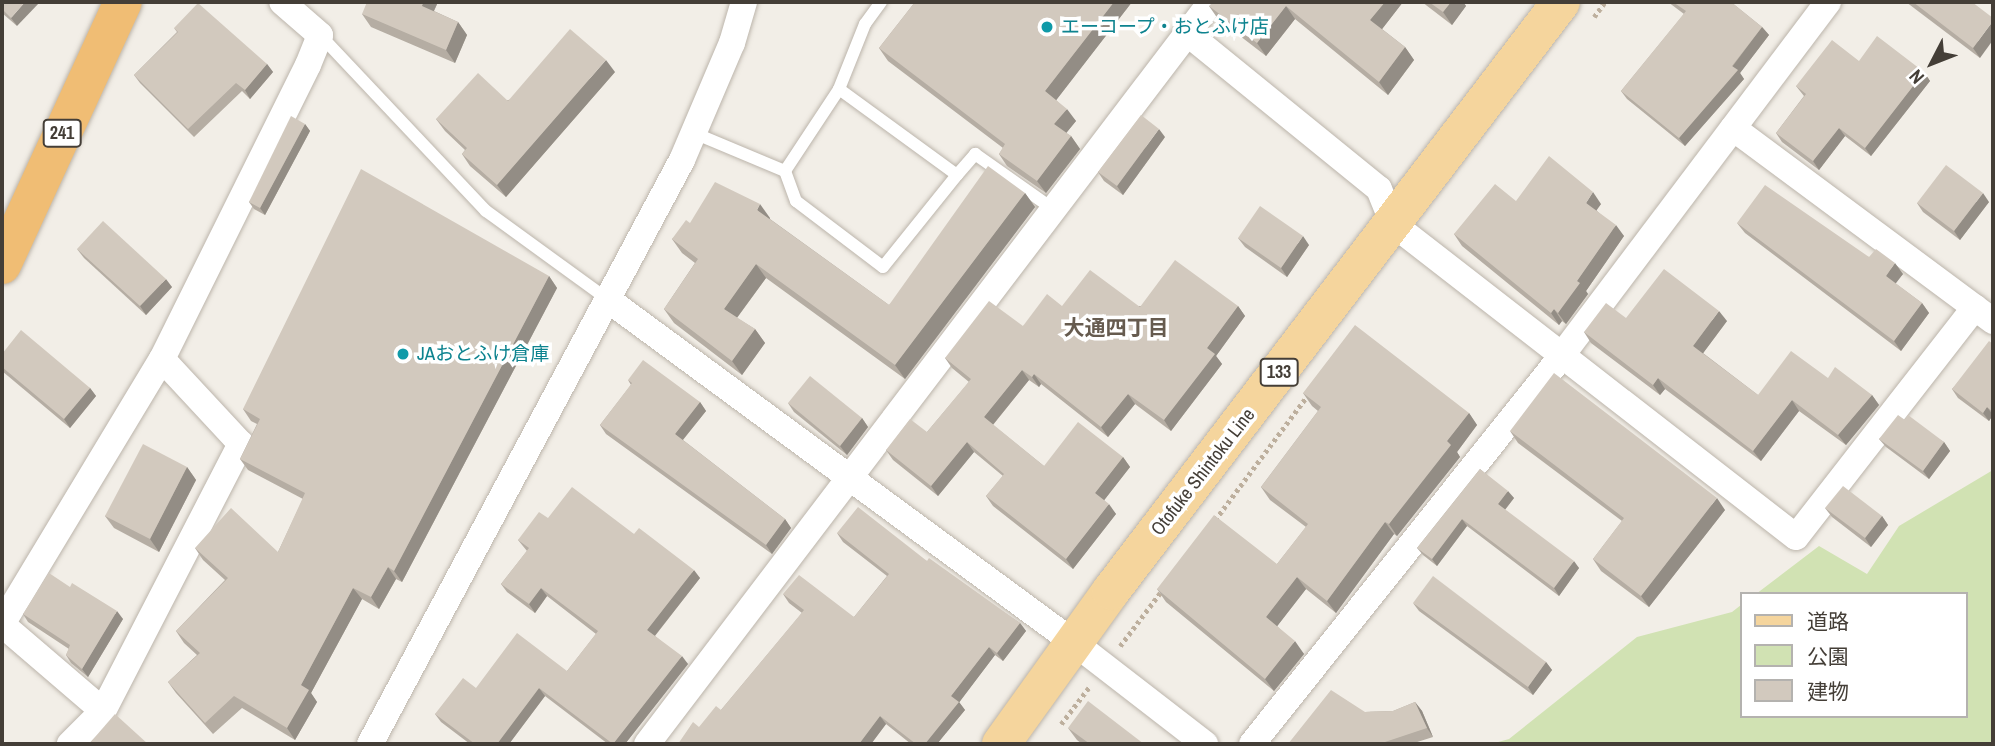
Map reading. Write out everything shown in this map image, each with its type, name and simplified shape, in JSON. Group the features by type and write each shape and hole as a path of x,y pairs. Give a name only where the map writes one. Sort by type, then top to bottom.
{"highway":[{"name":"241","path":"2,265 122,2"}],"main road":[{"name":"Otofuke Shintoku Line","path":"1001,744 1091,656 1111,591 1561,2"}],"street":[{"path":"103,711 3,625 162,359 320,35 282,2"},
{"path":"370,744 694,133 732,43 744,2"},
{"path":"647,744 1211,2"},
{"path":"1252,744 1562,355 1828,2"},
{"path":"1187,33 1379,189 1393,224 1796,537 1984,314 1733,128"},
{"path":"607,299 846,479 1091,656 1205,744"},
{"path":"70,744 103,711 241,444 162,359"}],"lane":[{"path":"785,171 839,89 865,24 881,2"},
{"path":"320,35 486,211 607,299"},
{"path":"839,89 957,175"},
{"path":"694,133 785,171 796,201 883,267 975,154 1053,209"}],"path":[{"path":"1213,523 1312,390"},
{"path":"1054,733 1091,656 1171,578"}],"green space":[{"path":"1993,470 1993,744 1491,744 1509,739 1637,637 1732,612 1740,606 1740,718 1967,718 1967,592 1759,592 1819,546 1867,574 1899,526"}],"building":[{"path":"2,2 25,2 11,18 2,9"},
{"path":"367,2 423,2 422,6 458,22 446,50 362,14"},
{"path":"915,2 1114,2 1045,91 1067,109 1054,124 1071,136 1037,181 999,154 1005,144 879,48"},
{"path":"1213,2 1385,2 1370,20 1405,47 1379,82 1286,6 1257,43 1209,6"},
{"path":"1429,2 1451,2 1443,12"},
{"path":"1673,2 1731,2 1762,27 1732,66 1738,70 1679,138 1621,91 1686,11"},
{"path":"1913,2 1972,2 1993,18 1993,21 1973,48"},
{"path":"198,3 267,64 245,90 236,83 188,129 134,75 178,32 174,28"},
{"path":"570,29 606,60 497,185 462,154 467,148 436,119 478,73 508,101"},
{"path":"1877,36 1924,72 1865,148 1839,128 1813,161 1776,133 1806,94 1796,86 1832,40 1859,61"},
{"path":"1141,115 1159,129 1117,186 1098,172"},
{"path":"291,116 305,124 260,208 249,202"},
{"path":"1549,156 1593,192 1586,203 1616,225 1558,313 1554,309 1551,313 1454,234 1495,184 1516,201"},
{"path":"1946,165 1983,193 1954,231 1917,203"},
{"path":"988,166 1025,193 895,365 756,264 724,309 755,329 732,361 664,309 698,259 672,239 686,220 690,223 715,182 760,204 757,210 889,305"},
{"path":"361,169 549,276 394,571 388,567 371,597 353,588 301,685 309,690 287,728 234,696 205,723 168,682 200,653 176,631 228,578 195,548 231,508 278,552 305,493 240,459 260,419 243,409"},
{"path":"1765,185 1869,257 1876,249 1895,263 1886,276 1922,303 1894,341 1737,223"},
{"path":"1260,206 1303,236 1281,268 1238,238"},
{"path":"103,221 166,279 140,306 77,249"},
{"path":"1175,260 1238,306 1207,348 1215,354 1164,420 1128,394 1101,427 1034,374 1032,377 1022,370 984,417 1044,466 1078,422 1123,457 1095,493 1109,504 1066,559 986,496 1004,474 967,442 931,486 886,450 910,419 927,432 971,379 945,358 989,301 1023,326 1047,294 1062,306 1090,270 1140,307"},
{"path":"1664,269 1719,311 1693,346 1758,395 1791,351 1828,378 1835,367 1872,395 1838,435 1792,400 1753,451 1658,378 1653,385 1584,332 1606,303 1626,318"},
{"path":"1355,325 1469,413 1447,441 1451,445 1389,524 1385,522 1327,601 1297,577 1266,617 1295,641 1265,679 1157,589 1214,515 1277,564 1308,524 1261,487 1321,407 1303,393"},
{"path":"21,330 90,388 64,419 2,367 2,354"},
{"path":"1989,341 1993,344 1993,412 1987,407 1983,413 1952,389"},
{"path":"643,360 700,402 675,434 785,519 766,545 600,425 632,383 628,380"},
{"path":"1554,373 1717,498 1641,596 1593,559 1624,518 1510,431"},
{"path":"810,376 862,418 840,446 788,403"},
{"path":"1898,415 1905,420 1908,415 1944,442 1923,471 1879,439"},
{"path":"143,444 187,467 150,539 105,516"},
{"path":"1480,469 1508,491 1498,504 1574,561 1554,588 1462,519 1432,559 1417,548"},
{"path":"1843,486 1882,516 1865,538 1825,508"},
{"path":"572,487 634,534 639,528 694,570 647,630 682,656 613,744 539,688 497,744 475,744 435,714 463,678 476,688 517,633 567,671 598,631 541,588 529,604 501,584 529,548 518,540 539,512 548,518"},
{"path":"858,507 927,561 929,558 1020,623 997,653 989,647 951,696 959,702 925,744 916,744 880,716 859,744 678,744 693,722 699,727 716,706 721,710 804,610 783,594 799,575 854,617 889,574 837,533"},
{"path":"49,573 70,587 72,583 117,611 82,669 66,655 70,645 23,614"},
{"path":"1433,576 1546,662 1528,687 1413,603"},
{"path":"1331,690 1365,712 1393,711 1415,702 1427,728 1379,744 1288,744"},
{"path":"1088,701 1144,744 1090,744 1068,728"},
{"path":"115,714 148,744 89,744"}],"place":[{"name":"エーコープ・おとふけ店","path":"1047,27"},
{"name":"JAおとふけ倉庫","path":"403,354"}],"district":[{"name":"大通四丁目","path":"1116,328"}]}
